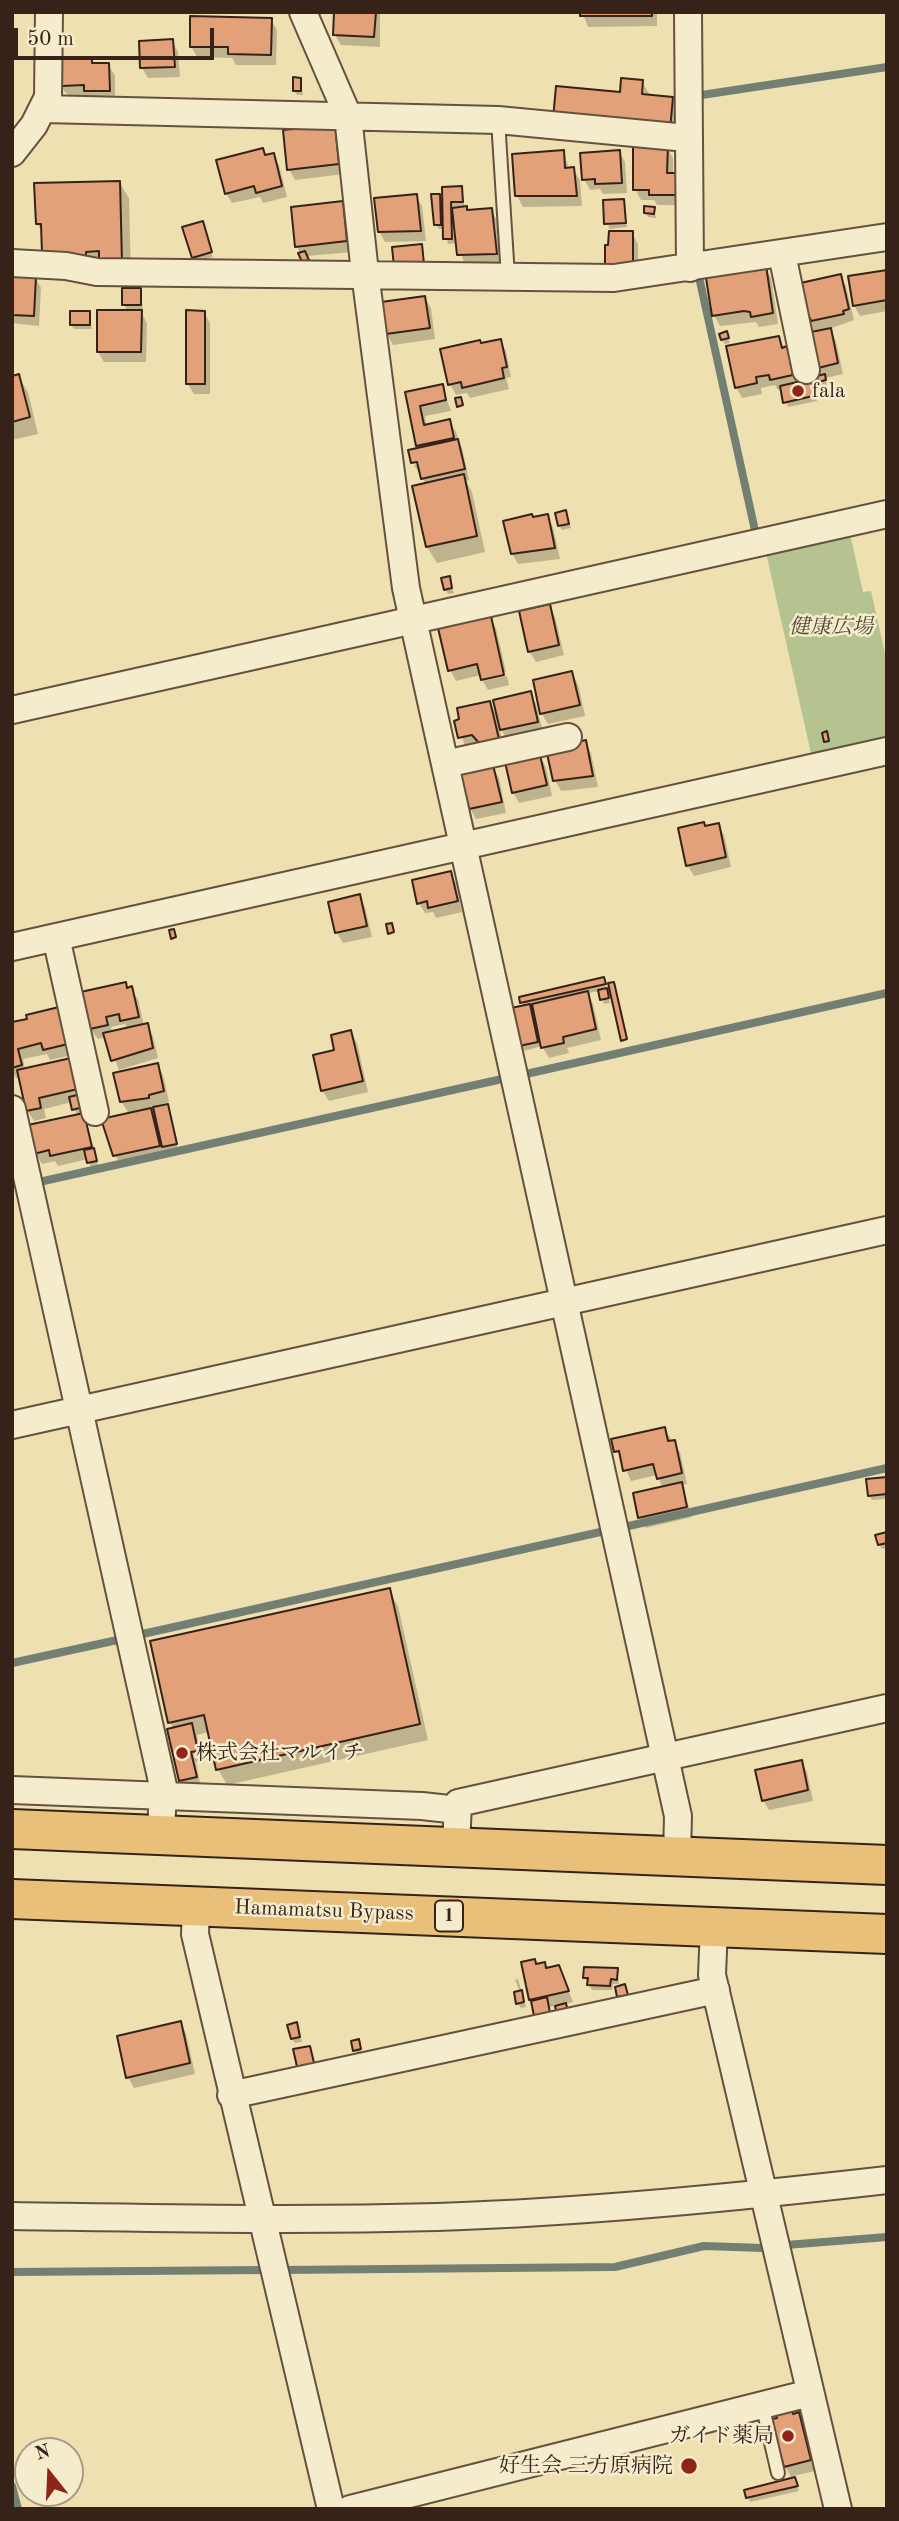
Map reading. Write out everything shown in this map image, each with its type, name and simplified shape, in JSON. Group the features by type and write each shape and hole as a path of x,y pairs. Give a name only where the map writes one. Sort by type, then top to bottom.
{"highway":[{"path":"19,1810 114,1813 161,1835 217,1818 368,1824 457,1829 677,1856 887,1864"},
{"path":"12,1889 135,1903"},
{"name":"Hamamatsu Bypass","path":"12,1899 887,1934"}],"street":[{"path":"12,153 43,109 50,81 49,12"},
{"path":"303,12 348,116 365,273 406,588 678,1816 677,1856"},
{"path":"688,12 690,268"},
{"path":"43,109 498,120 687,138"},
{"path":"12,262 65,266 97,272 365,273 614,278 887,237"},
{"path":"782,254 806,370"},
{"path":"12,710 887,514"},
{"path":"445,764 568,737"},
{"path":"12,947 887,751"},
{"path":"57,937 96,1112"},
{"path":"12,1109 162,1796 161,1835"},
{"path":"12,1425 887,1230"},
{"path":"457,1829 458,1803 887,1708"},
{"path":"114,1813 162,1796 217,1818"},
{"path":"196,1906 195,1934 231,2095 331,2509"},
{"path":"714,1927 712,1975 838,2509"},
{"path":"231,2095 716,1990"},
{"path":"12,2216 260,2220 464,2216 762,2194 887,2180"},
{"path":"351,2509 810,2393"}],"lane":[{"path":"498,120 508,277"},
{"path":"762,2404 778,2473"}],"green space":[{"name":"健康広場","path":"849,529 863,592 871,591 887,662 887,741 812,758 765,548"}],"building":[{"path":"334,12 376,12 374,37 333,35"},
{"path":"580,12 652,12 652,16 580,16"},
{"path":"190,16 272,18 271,55 228,54 228,47 190,47"},
{"path":"173,39 175,67 140,68 139,41"},
{"path":"60,59 92,59 92,63 109,63 110,91 84,91 84,85 62,86 62,82 57,82"},
{"path":"293,77 301,78 301,91 293,91"},
{"path":"621,78 643,80 642,94 673,97 670,130 553,119 556,86 620,92"},
{"path":"335,125 339,164 287,170 283,130"},
{"path":"633,145 668,145 667,173 677,173 676,195 649,195 649,190 633,190"},
{"path":"263,148 265,155 274,153 282,186 256,193 254,186 225,194 216,160"},
{"path":"564,150 565,168 574,167 577,196 515,196 512,154"},
{"path":"620,150 622,183 595,184 595,179 582,180 580,153"},
{"path":"120,181 122,263 99,264 99,251 86,252 86,259 72,259 72,253 42,254 41,224 36,224 34,183"},
{"path":"462,186 463,202 451,202 452,239 443,239 442,187"},
{"path":"417,194 421,231 378,232 374,198"},
{"path":"431,194 440,194 441,225 434,225"},
{"path":"624,199 626,223 604,224 603,200"},
{"path":"343,201 347,241 295,247 291,207"},
{"path":"467,206 467,210 492,208 497,254 457,255 452,208"},
{"path":"644,206 655,207 654,214 644,213"},
{"path":"203,221 212,252 192,258 182,227"},
{"path":"609,231 633,231 633,267 605,267 605,245 608,245"},
{"path":"422,244 424,264 394,267 392,247"},
{"path":"305,251 309,260 302,262 298,253"},
{"path":"766,265 773,313 751,317 750,312 744,311 712,316 705,272"},
{"path":"887,270 887,300 853,306 848,276"},
{"path":"841,274 849,309 843,311 844,314 811,321 810,318 804,319 796,284"},
{"path":"12,275 36,276 34,316 12,315"},
{"path":"122,288 141,288 141,305 122,305"},
{"path":"425,296 430,328 386,334 381,302"},
{"path":"97,310 142,310 141,352 97,352"},
{"path":"186,310 205,311 205,384 186,384"},
{"path":"70,311 90,311 90,325 70,325"},
{"path":"831,328 838,363 814,369 806,333"},
{"path":"727,331 729,338 721,340 719,334"},
{"path":"779,336 782,348 787,346 793,375 770,380 769,375 756,377 757,383 735,388 726,346"},
{"path":"501,339 507,367 502,368 504,378 462,388 461,382 448,385 440,349 480,340 481,343"},
{"path":"19,374 30,417 12,422 12,376"},
{"path":"825,374 826,380 818,382 817,376"},
{"name":"fala","path":"810,379 817,395 783,403 780,386"},
{"path":"443,384 446,400 420,406 424,425 450,419 454,438 416,446 405,392"},
{"path":"461,397 463,405 457,407 455,398"},
{"path":"458,439 465,469 421,479 417,462 411,463 408,450"},
{"path":"464,474 477,536 426,547 412,486"},
{"path":"566,510 569,524 558,526 555,513"},
{"path":"532,514 533,517 548,514 555,548 511,554 503,521"},
{"path":"450,576 452,588 444,590 441,578"},
{"path":"550,604 559,645 528,652 519,611"},
{"path":"491,616 504,675 481,680 477,664 448,671 438,628"},
{"path":"572,671 580,705 540,714 533,680"},
{"path":"531,691 538,722 500,730 493,700"},
{"path":"490,701 499,739 479,743 472,735 458,738 454,721 459,719 457,708"},
{"path":"827,731 829,741 824,742 822,733"},
{"path":"586,740 593,776 553,781 546,749"},
{"path":"540,755 547,785 512,793 505,762"},
{"path":"493,765 502,802 469,809 460,773"},
{"path":"704,822 705,826 719,823 726,857 686,866 678,828"},
{"path":"451,871 458,901 428,908 427,901 417,904 412,880"},
{"path":"360,894 367,926 335,933 328,902"},
{"path":"392,923 394,932 388,934 386,924"},
{"path":"174,929 176,937 171,939 169,930"},
{"path":"604,977 606,984 520,1003 519,997"},
{"path":"126,982 127,988 132,986 139,1017 120,1021 119,1014 106,1017 108,1025 90,1029 76,993"},
{"path":"614,982 627,1039 621,1041 608,983"},
{"path":"607,988 609,998 600,1000 598,990"},
{"path":"588,991 596,1029 563,1037 564,1043 541,1048 532,1004"},
{"path":"530,1004 538,1042 519,1046 511,1008"},
{"path":"59,1007 68,1044 43,1050 41,1043 18,1049 22,1065 12,1068 12,1022 27,1019 26,1015"},
{"path":"148,1023 153,1048 111,1061 103,1033"},
{"path":"351,1030 363,1081 321,1091 313,1055 334,1050 331,1035"},
{"path":"71,1058 78,1089 39,1098 41,1108 26,1111 17,1070"},
{"path":"158,1063 164,1091 149,1095 149,1098 120,1102 113,1073"},
{"path":"81,1094 83,1107 72,1110 69,1097"},
{"path":"168,1104 177,1144 162,1147 153,1107"},
{"path":"151,1108 160,1146 113,1156 101,1119"},
{"path":"84,1113 92,1147 50,1156 49,1150 34,1154 23,1126"},
{"path":"94,1148 97,1161 87,1163 84,1150"},
{"path":"665,1427 668,1441 675,1440 682,1473 657,1479 653,1464 623,1471 619,1451 614,1452 611,1439"},
{"path":"887,1477 887,1494 868,1496 866,1479"},
{"path":"682,1482 687,1507 638,1518 633,1493"},
{"path":"887,1532 887,1543 878,1545 875,1535"},
{"path":"390,1588 420,1724 216,1770 204,1715 168,1723 150,1641"},
{"path":"192,1723 198,1751 191,1752 197,1777 179,1781 167,1729"},
{"path":"802,1760 808,1790 762,1801 755,1770"},
{"path":"535,1959 536,1964 545,1962 546,1968 559,1965 569,1991 529,2000 521,1962"},
{"path":"584,1967 618,1968 617,1980 611,1979 610,1986 587,1985 588,1978 583,1978"},
{"path":"625,1984 628,1995 617,1997 615,1987"},
{"path":"522,1990 524,2002 516,2004 514,1992"},
{"path":"547,1997 551,2018 535,2021 531,2001"},
{"path":"566,2003 568,2013 557,2015 555,2006"},
{"path":"181,2021 190,2063 126,2078 117,2036"},
{"path":"297,2022 300,2037 291,2039 287,2025"},
{"path":"359,2039 361,2049 353,2051 351,2041"},
{"path":"310,2046 315,2067 298,2071 293,2049"},
{"name":"ガイド薬局","path":"792,2409 793,2414 799,2412 811,2460 784,2467 780,2453 776,2454 767,2420 777,2418 775,2413"},
{"path":"795,2477 798,2486 746,2498 744,2490"}],"waterway":[{"path":"696,98 695,96 887,67"},
{"path":"699,277 756,535"},
{"path":"526,1074 887,993"},
{"path":"39,1182 502,1079"},
{"path":"624,1527 887,1468"},
{"path":"138,1635 605,1531"},
{"path":"12,1663 122,1639"},
{"path":"786,2245 887,2237"},
{"path":"280,2270 615,2267 704,2246 763,2248"},
{"path":"12,2272 264,2270"},
{"path":"12,2486 18,2509"}],"place":[{"name":"fala","path":"798,391"},
{"name":"株式会社マルイチ","path":"182,1753"},
{"name":"ガイド薬局","path":"788,2436"},
{"name":"好生会 三方原病院","path":"689,2466"}]}
